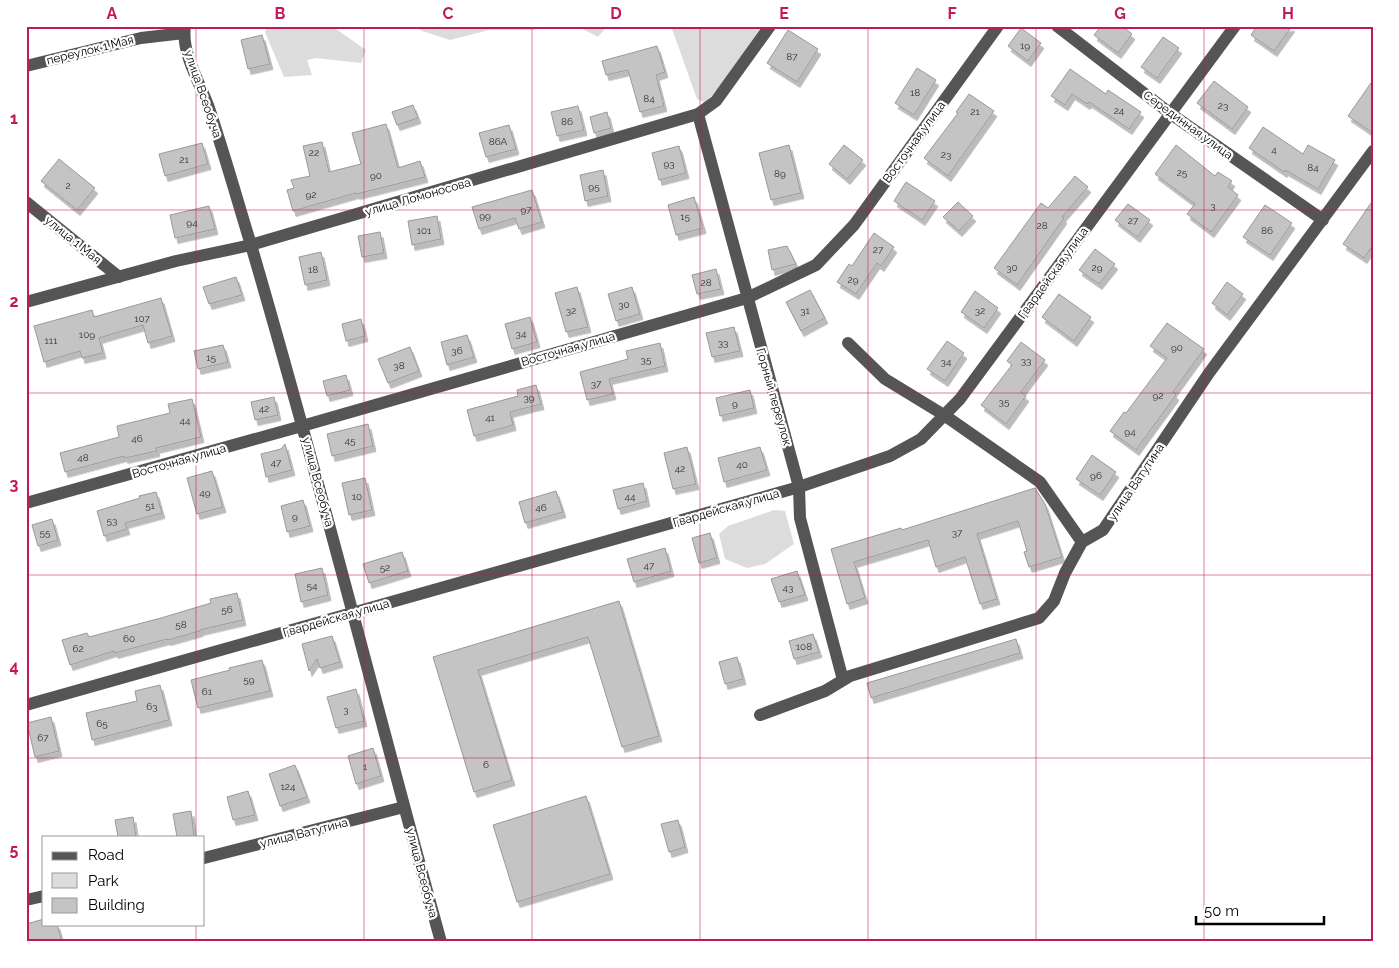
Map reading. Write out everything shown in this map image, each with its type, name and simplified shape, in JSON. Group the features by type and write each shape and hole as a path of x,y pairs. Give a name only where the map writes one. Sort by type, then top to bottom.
{"street":[{"name":"улица Ломоносова","path":"26,302 176,261 251,245 698,114 716,101 770,26"},
{"name":"Восточная улица","path":"26,503 747,298 816,265 854,225 998,26"},
{"name":"Серединная улица","path":"1057,26 1171,114 1323,220"},
{"name":"Гвардейская улица","path":"26,705 799,487 890,456 921,439 960,399 1235,26"},
{"name":"переулок 1 Мая","path":"26,66 185,29"},
{"name":"улица Всеобуча","path":"185,29 186,49 209,107 251,245 302,426 354,613 441,942"},
{"name":"Горный переулок","path":"698,114 799,487 800,518 843,680"},
{"name":"улица Ватутина","path":"1082,542 1104,530 1209,373 1373,151"},
{"name":"улица 1 Мая","path":"26,202 119,277"},
{"path":"760,715 825,691 850,676 1039,618 1054,601 1065,573 1082,542 1040,482 944,415 885,379 848,343"},
{"name":"улица Ватутина","path":"205,858 404,807"},
{"path":"26,900 42,896"}],"green space":[{"path":"268,26 337,26 336,29 366,50 361,63 316,58 307,60 312,75 284,77 265,32"},
{"path":"414,26 542,26 534,30 489,30 450,40 422,31"},
{"path":"577,26 607,26 598,37"},
{"path":"671,26 762,26 723,83 705,103 697,99"},
{"path":"774,510 785,511 794,544 765,564 747,568 725,559 719,534 728,526"}],"building":[{"path":"1101,26 1122,26 1132,34 1118,53 1094,35"},
{"path":"1257,26 1292,26 1274,51 1251,35"},
{"path":"1021,28 1041,43 1028,61 1008,46"},
{"path":"788,30 818,49 797,82 767,63"},
{"path":"262,35 270,64 248,69 241,40"},
{"path":"1163,37 1179,48 1157,78 1141,67"},
{"path":"657,46 665,72 656,75 664,106 640,112 628,70 606,75 602,61"},
{"path":"917,68 936,80 914,115 895,103"},
{"path":"1070,69 1106,94 1108,90 1141,112 1129,129 1089,102 1087,104 1072,94 1065,105 1051,96"},
{"path":"1373,80 1373,133 1348,116"},
{"path":"1214,81 1248,107 1232,129 1197,103"},
{"path":"969,94 994,111 948,176 924,158 958,113 956,112"},
{"path":"413,105 418,118 397,125 392,112"},
{"path":"578,106 584,130 557,136 551,112"},
{"path":"607,112 611,128 594,133 590,117"},
{"path":"386,124 398,168 420,161 425,177 356,193 293,211 287,190 294,188 291,180 310,176 303,146 322,142 329,172 361,164 352,133"},
{"path":"509,125 516,149 486,157 479,133"},
{"path":"1263,127 1303,154 1308,145 1335,160 1318,189 1285,170 1284,172 1249,148"},
{"path":"202,143 208,164 165,176 159,154"},
{"path":"789,145 801,193 771,200 759,153"},
{"path":"844,145 863,160 847,179 829,164"},
{"path":"1176,145 1215,176 1218,172 1232,181 1228,187 1238,195 1211,232 1187,214 1195,204 1155,174"},
{"path":"679,146 686,173 659,180 652,153"},
{"path":"59,159 95,188 77,210 41,181"},
{"path":"603,170 608,196 585,201 580,175"},
{"path":"1075,176 1088,187 1062,217 1064,218 1017,285 994,268 1041,203 1048,208"},
{"path":"906,182 935,201 922,220 894,201"},
{"path":"532,190 542,222 519,229 515,218 479,229 472,207"},
{"path":"694,197 703,228 676,235 668,205"},
{"path":"1373,200 1373,245 1364,258 1343,244"},
{"path":"958,202 973,216 959,231 943,217"},
{"path":"1128,204 1150,220 1137,237 1115,220"},
{"path":"1265,205 1292,223 1270,255 1243,237"},
{"path":"209,206 215,229 175,238 170,215"},
{"path":"437,216 441,239 412,245 408,221"},
{"path":"380,232 384,253 362,257 358,236"},
{"path":"874,233 894,247 881,266 877,263 856,294 837,282 849,264 852,266"},
{"path":"787,246 796,264 772,270 768,250"},
{"path":"1095,249 1115,264 1099,284 1079,270"},
{"path":"321,252 327,280 305,285 299,257"},
{"path":"716,269 721,289 697,294 692,275"},
{"path":"236,277 242,295 209,304 203,287"},
{"path":"1227,282 1243,294 1227,315 1212,303"},
{"path":"577,287 588,327 566,332 555,293"},
{"path":"632,287 640,314 616,321 608,294"},
{"path":"810,290 825,318 801,331 786,302"},
{"path":"975,291 998,308 984,328 961,312"},
{"path":"1059,294 1091,317 1074,341 1042,317"},
{"path":"161,298 172,336 148,343 143,325 99,338 103,353 82,358 80,351 44,362 34,326 92,310 94,317"},
{"path":"530,317 537,342 512,349 505,324"},
{"path":"361,319 365,336 346,341 342,324"},
{"path":"1167,323 1204,349 1173,392 1176,395 1136,450 1110,431 1124,412 1126,413 1167,358 1150,346"},
{"path":"734,327 740,351 712,357 706,333"},
{"path":"467,335 474,357 447,365 441,342"},
{"path":"947,341 964,353 945,381 927,369"},
{"path":"1021,342 1045,360 1021,392 1026,396 1006,424 981,405 1012,365 1007,361"},
{"path":"660,343 665,366 609,379 613,394 587,400 580,372 628,359 626,351"},
{"path":"223,345 228,362 198,369 194,351"},
{"path":"410,347 419,371 388,383 378,359"},
{"path":"346,375 350,390 327,396 323,381"},
{"path":"536,385 541,404 510,412 513,425 474,436 467,410 518,396 517,390"},
{"path":"750,390 754,408 720,416 716,398"},
{"path":"274,397 278,415 255,420 251,402"},
{"path":"192,399 201,437 156,448 157,451 125,458 124,456 65,472 60,453 119,437 117,426 170,413 168,404"},
{"path":"368,424 373,446 332,456 327,434"},
{"path":"285,444 292,470 266,477 261,454 281,449"},
{"path":"687,447 696,484 673,489 664,453"},
{"path":"760,447 767,470 724,482 718,458"},
{"path":"1092,455 1116,472 1100,495 1076,479"},
{"path":"212,471 223,507 197,514 187,478"},
{"path":"365,478 372,510 349,515 342,483"},
{"path":"643,483 647,501 618,509 613,490"},
{"path":"1035,488 1045,504 1062,557 1029,567 1024,552 1027,551 1018,521 977,534 997,599 980,604 965,557 936,567 928,540 854,562 865,598 847,604 831,549 901,528 902,530"},
{"path":"556,491 563,512 525,523 519,502"},
{"path":"156,492 162,513 125,523 127,529 104,536 97,511"},
{"path":"303,500 310,526 287,532 281,506"},
{"path":"52,519 58,540 38,546 32,525"},
{"path":"710,533 717,558 699,563 692,538"},
{"path":"665,548 671,571 634,582 627,559"},
{"path":"402,552 408,571 369,583 363,564"},
{"path":"322,568 328,595 301,602 295,574"},
{"path":"797,571 805,595 779,602 771,579"},
{"path":"237,593 243,620 115,653 114,651 70,665 62,640 87,633 89,637 161,618 211,603 210,599"},
{"path":"619,601 659,736 622,747 588,637 478,670 512,780 474,792 433,657"},
{"path":"813,634 819,652 794,659 789,641"},
{"path":"332,636 340,662 320,668 317,659 309,671 302,644"},
{"path":"1016,639 1020,653 871,698 867,683"},
{"path":"737,657 743,679 725,684 719,662"},
{"path":"262,660 270,691 198,708 191,680"},
{"path":"160,685 169,720 92,740 86,713 137,701 135,691"},
{"path":"356,689 364,721 336,728 327,697"},
{"path":"51,717 59,751 35,757 27,723"},
{"path":"373,748 381,776 356,784 348,756"},
{"path":"295,765 307,797 280,806 269,774"},
{"path":"248,791 255,815 233,820 227,797"},
{"path":"586,796 610,874 517,902 493,825"},
{"path":"191,811 194,836 177,836 173,814"},
{"path":"133,817 136,836 118,836 115,820"},
{"path":"678,820 685,847 669,852 661,824"},
{"path":"42,920 42,926 58,926 62,942 29,942 26,924"}]}
